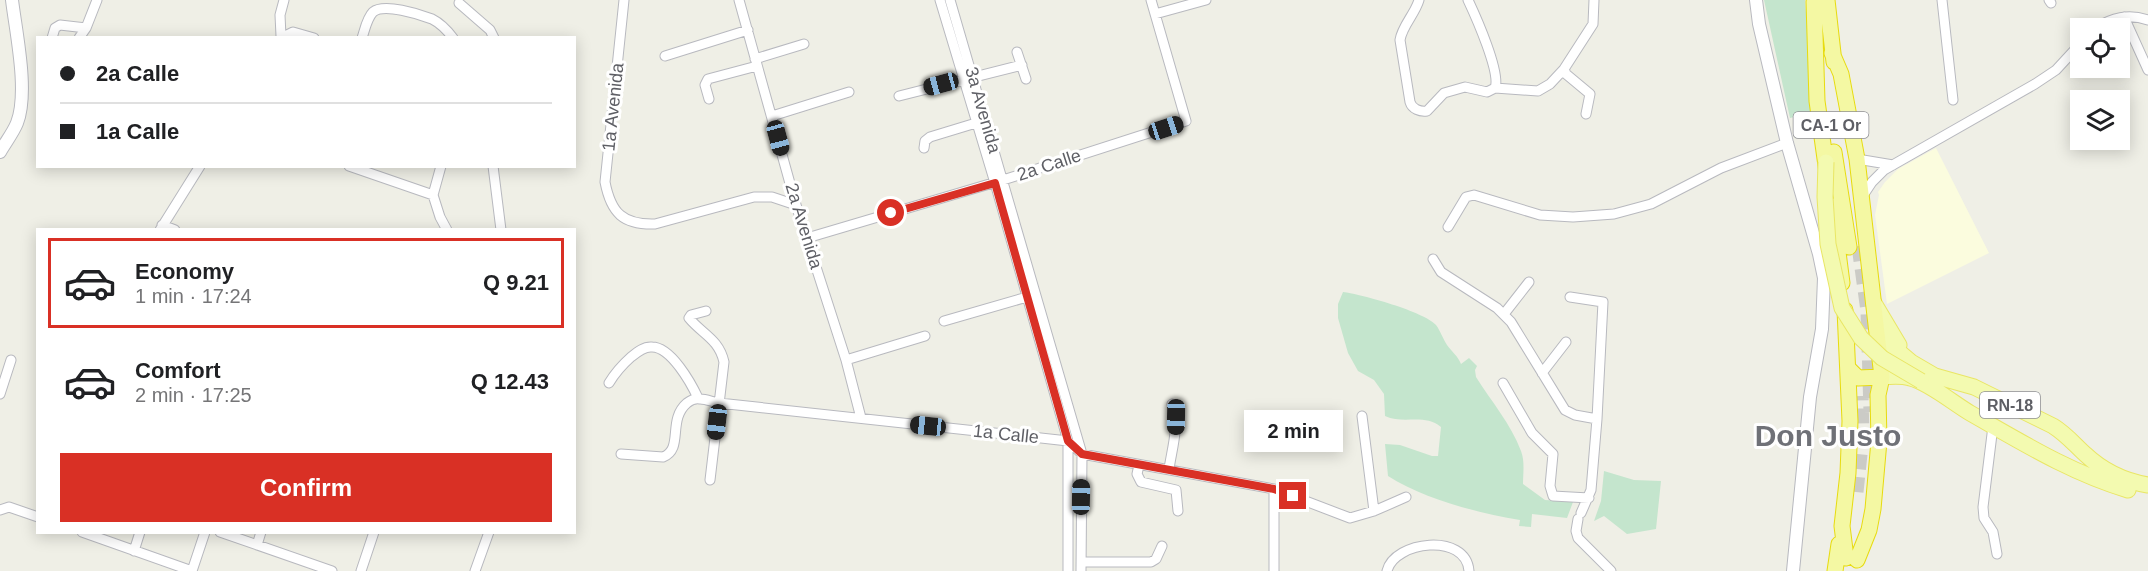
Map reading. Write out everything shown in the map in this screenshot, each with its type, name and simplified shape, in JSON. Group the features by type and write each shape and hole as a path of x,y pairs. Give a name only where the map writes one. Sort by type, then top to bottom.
{"highway":[{"name":"CA-1 Or","path":"1819,1 1832,53 1854,247 1823,19"},
{"path":"1819,1 1817,101 1848,333 1850,446 1835,571"},
{"path":"1832,53 1841,74 1857,159 1882,377 1878,395 1879,441 1876,481 1869,530 1852,566"},
{"path":"1848,333 1864,328 1878,334"},
{"path":"1849,369 1858,378 1882,377"},
{"path":"1852,566 1862,493"},
{"path":"1842,526 1852,566"}],"main road":[{"path":"1826,162 1825,197 1828,244 1842,308 1861,338 1882,358 1948,400"},
{"path":"1874,303 1911,362"},
{"name":"RN-18","path":"1878,334 1911,362 1942,380 1974,387 2060,430 2087,456 2111,473 2122,479 2148,485"},
{"name":"RN-18","path":"1882,377 1911,378 2040,452 2125,490 2148,495"},
{"path":"1964,409 1985,414 2052,451 2060,448 2060,430"}],"street":[{"path":"0,152 17,123 20,104 21,79 12,0"},
{"path":"81,36 97,0"},
{"path":"281,36 280,15 284,0"},
{"name":"1a Avenida","path":"624,0 605,182 608,198 616,212 624,219 639,225 655,224 754,197 772,197 796,205"},
{"name":"2a Avenida","path":"739,0 796,205 846,360 861,418"},
{"name":"3a Avenida","path":"940,0 949,16 973,77 987,123 1027,297 1065,414 1082,454 1081,567"},
{"name":"3a Avenida","path":"950,0 949,16 962,79 999,182 1065,414 1068,441 1068,571"},
{"path":"1151,0 1155,14 1206,0"},
{"path":"1419,0 1400,40 1410,102 1413,107 1422,112 1427,111 1444,93 1465,87 1487,92 1495,88 1538,91 1550,84 1564,69 1593,24 1594,0"},
{"path":"1468,0 1478,19 1495,74 1497,85 1495,88"},
{"path":"1756,0 1787,143 1824,278 1822,329 1810,397 1793,571"},
{"path":"1942,0 1953,100"},
{"path":"459,3 490,30 493,36"},
{"path":"363,36 370,16 384,7 431,19 444,27 451,36"},
{"name":"2a Calle","path":"807,238 999,182 1186,121 1155,14"},
{"path":"2120,18 2137,16 2148,20"},
{"path":"2124,17 2148,70"},
{"path":"53,36 55,28 60,25 86,27"},
{"path":"665,56 748,30"},
{"path":"283,36 292,32 307,36"},
{"path":"709,99 705,85 708,80 804,44"},
{"path":"1017,52 1026,79"},
{"path":"1862,198 1878,175 2035,84 2056,70 2070,55"},
{"path":"899,96 1022,65"},
{"path":"1564,69 1566,74 1590,94 1586,114"},
{"path":"772,116 849,92"},
{"path":"924,148 925,141 930,137 976,123 987,123"},
{"path":"1448,227 1469,195 1540,215 1584,217 1632,210 1651,204 1721,168 1787,143"},
{"path":"1857,159 1893,165"},
{"path":"161,227 199,168"},
{"path":"355,168 433,195"},
{"path":"440,168 433,195 446,228"},
{"path":"493,168 501,228"},
{"path":"1432,258 1441,272 1504,314 1516,329 1565,410 1575,415 1597,419"},
{"path":"1504,314 1529,282"},
{"path":"944,321 1027,297"},
{"path":"1570,297 1603,302 1597,419 1589,498 1576,531 1578,538 1611,571"},
{"path":"706,311 691,315 689,318 711,337 722,353 724,362 710,480"},
{"path":"846,360 925,336"},
{"path":"1542,373 1566,342"},
{"path":"609,383 632,356 649,346 657,347 686,374 698,398 680,410 675,424 674,447 668,455 663,457 621,454"},
{"path":"0,394 11,360"},
{"path":"1503,383 1532,434 1553,454 1550,486 1553,496 1589,498"},
{"name":"1a Calle","path":"698,398 719,403 1068,441"},
{"path":"1169,469 1176,417 1172,404"},
{"path":"1362,416 1374,511"},
{"path":"1993,426 1983,507 1984,518 1993,531 1997,554"},
{"path":"1068,441 1082,454 1274,489 1350,518 1374,511 1406,497"},
{"path":"1139,465 1137,474 1141,482 1176,490 1178,510"},
{"path":"1274,489 1274,571"},
{"path":"0,510 9,507 36,516"},
{"path":"87,534 192,571 204,534"},
{"path":"134,551 139,534"},
{"path":"226,534 332,571"},
{"path":"257,545 260,534"},
{"path":"361,571 373,534"},
{"path":"475,571 488,534"},
{"path":"1387,571 1388,564 1395,556 1417,547 1435,544 1458,550 1467,562 1469,571"},
{"path":"1081,567 1151,562 1156,559 1162,546"},
{"path":"297,571 301,560"}],"shaded area":[{"path":"1764,0 1805,0 1814,112 1790,118"},
{"path":"1936,148 1989,253 1887,304 1875,215 1878,192 1898,169"},
{"path":"1343,292 1392,304 1430,320 1436,325 1461,364 1469,358 1477,366 1476,377 1506,422 1521,451 1523,484 1545,500 1573,502 1567,518 1532,514 1531,527 1519,526 1520,520 1452,504 1418,492 1388,476 1385,444 1400,445 1438,456 1441,427 1428,421 1399,420 1385,416 1384,394 1374,380 1358,371 1348,353 1338,318 1338,304"},
{"path":"1604,471 1634,480 1661,481 1656,529 1627,534 1604,516 1594,521 1601,501"}],"tunnel":[{"path":"1859,246 1868,311 1871,412"},
{"path":"1856,492 1862,435 1861,396"}],"district":[{"name":"Don Justo","path":"1828,436"}],"route":[{"path":"891,213 995,183 1068,441 1082,454 1274,489 1293,496"}]}
